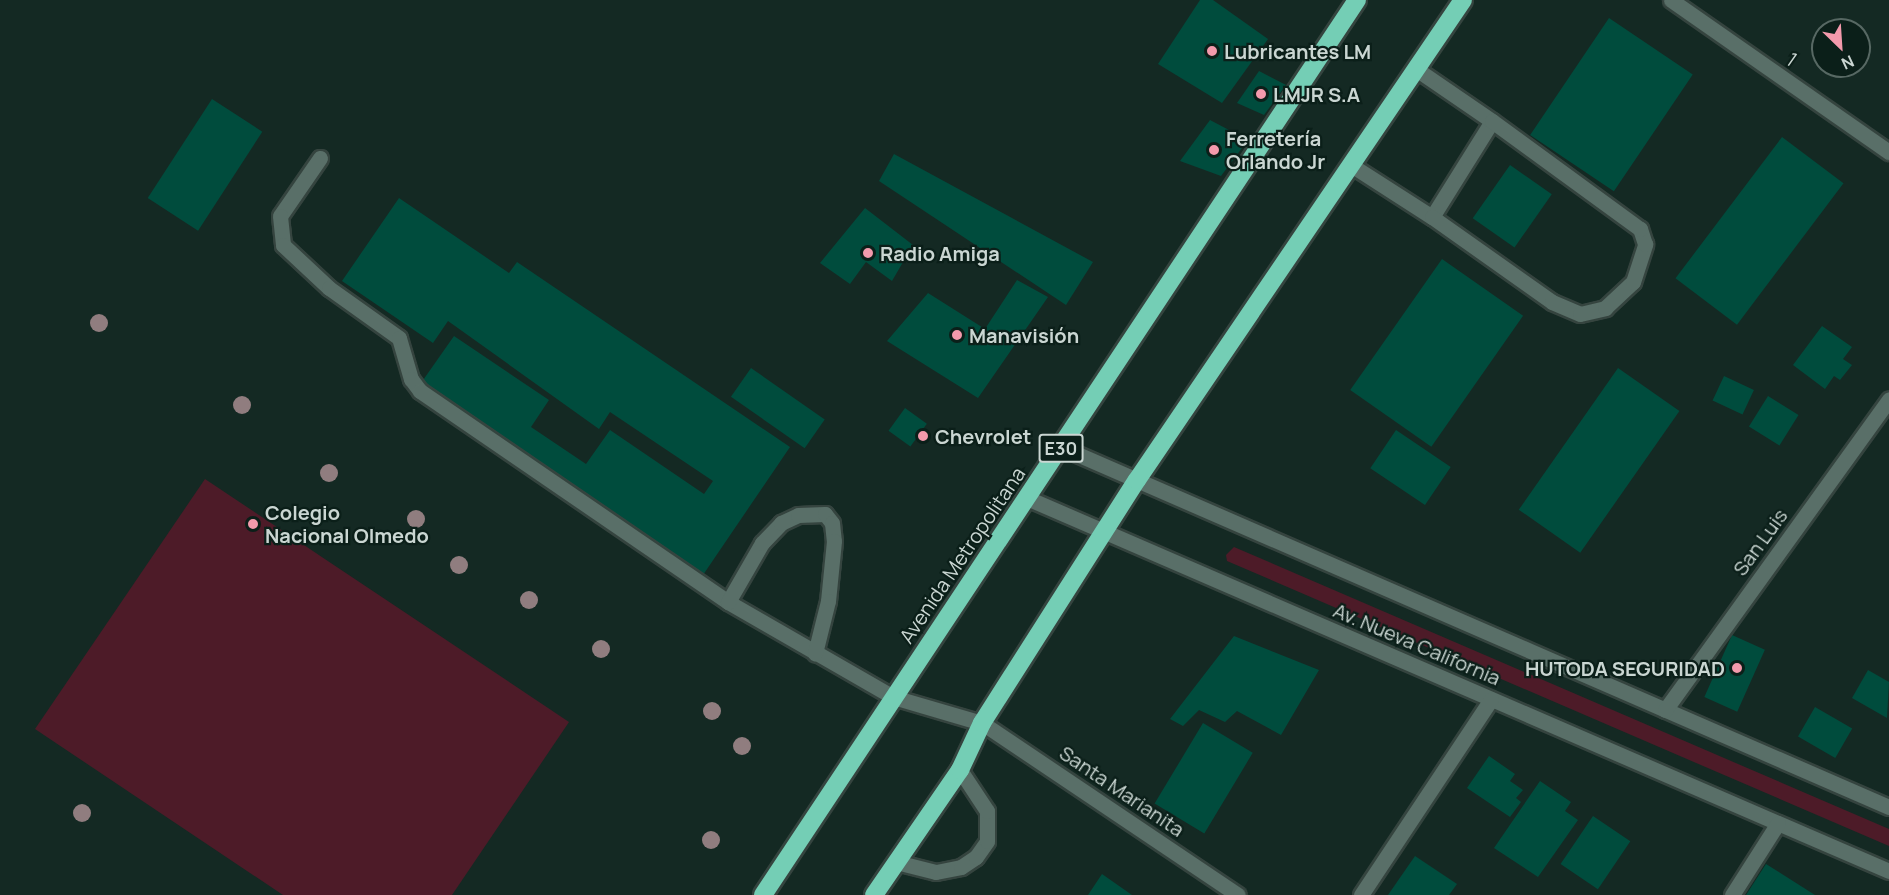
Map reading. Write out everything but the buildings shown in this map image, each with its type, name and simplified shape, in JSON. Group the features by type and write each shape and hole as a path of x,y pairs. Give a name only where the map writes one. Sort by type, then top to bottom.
{"highway":[{"name":"Avenida Metropolitana","path":"763,895 1357,0"},
{"path":"874,895 960,770 982,723 1137,480 1463,0"}],"street":[{"name":"1","path":"1671,0 1889,152"},
{"path":"1351,165 1432,217 1552,302 1580,315 1605,308 1633,282 1645,244 1640,229 1492,121 1416,69"},
{"path":"1432,217 1492,121"},
{"name":"Santa Marianita","path":"320,158 280,216 283,245 329,288 399,338 411,379 420,391 728,602 893,697 982,723 1238,895"},
{"name":"San Luis","path":"1665,710 1889,399"},
{"name":"Av. Nueva California","path":"1061,447 1889,807"},
{"name":"Av. Nueva California","path":"1027,498 1889,871"},
{"path":"728,602 762,543 781,523 798,515 825,514 832,523 834,541 828,601 816,653"},
{"path":"1361,895 1491,699"},
{"path":"896,862 936,872 961,867 976,857 987,841 987,811 960,770"},
{"path":"1732,895 1778,823"}],"shaded area":[{"path":"205,479 569,722 452,895 283,895 35,729"},
{"path":"1234,547 1889,829 1889,846 1227,561 1226,555"}],"place":[{"name":"Lubricantes LM","path":"1212,51"},
{"name":"LMJR S.A","path":"1261,94"},
{"name":"Ferretería Orlando Jr","path":"1214,150"},
{"name":"Radio Amiga","path":"868,253"},
{"name":"Manavisión","path":"957,335"},
{"name":"Chevrolet","path":"923,436"},
{"name":"Colegio Nacional Olmedo","path":"253,524"},
{"name":"HUTODA SEGURIDAD","path":"1737,668"}]}
